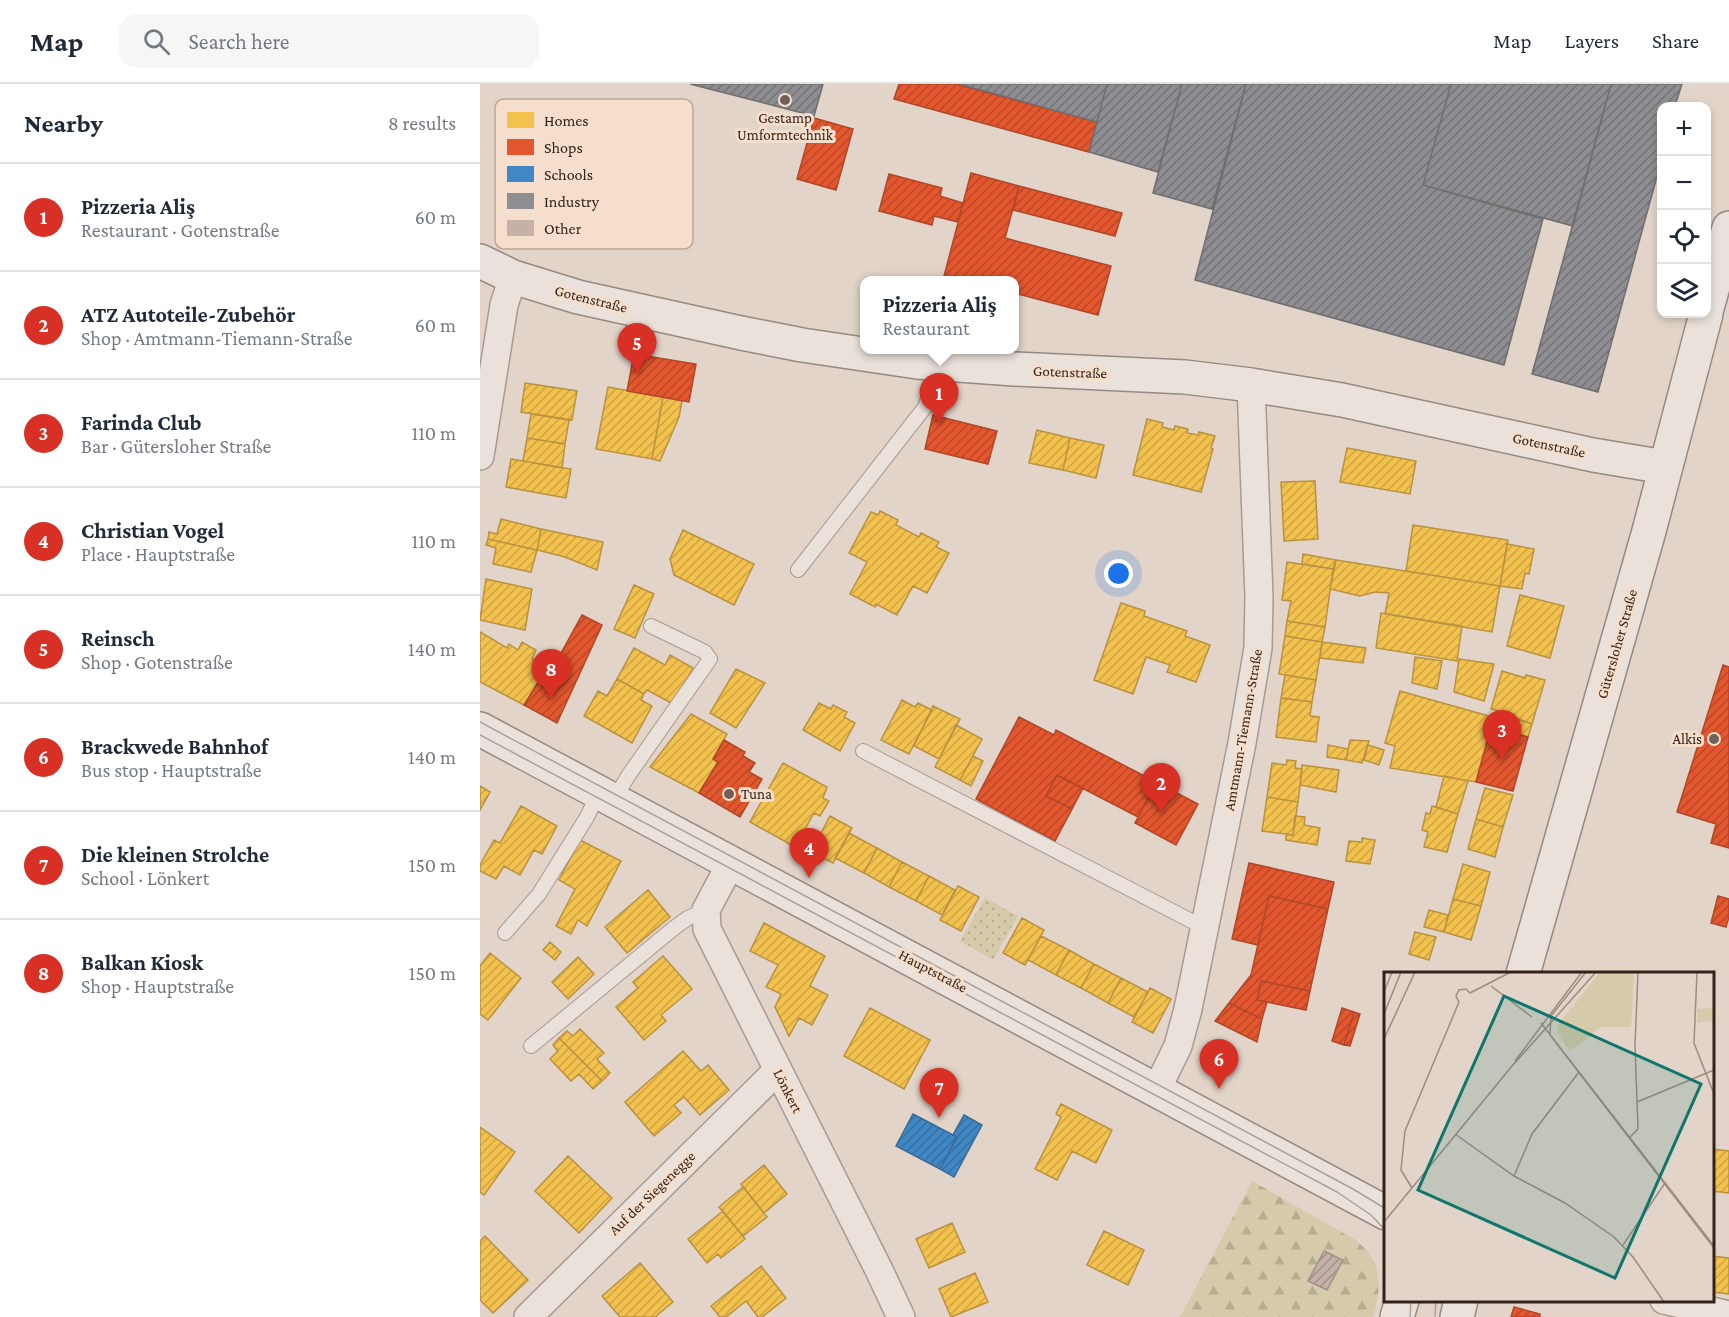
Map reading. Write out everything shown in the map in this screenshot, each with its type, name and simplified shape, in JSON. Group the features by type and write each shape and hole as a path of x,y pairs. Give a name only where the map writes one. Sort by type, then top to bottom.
{"street":[{"name":"Gütersloher Straße","path":"1711,295 1729,228"},
{"name":"Gotenstraße","path":"480,261 513,278 578,297 741,333 860,354"},
{"path":"480,456 503,311 513,278"},
{"name":"Gütersloher Straße","path":"1524,972 1627,611 1705,318"},
{"name":"Gotenstraße","path":"862,354 937,364 1185,376 1251,385 1342,400 1593,455 1665,467"},
{"name":"Amtmann-Tiemann-Straße","path":"1156,1091 1174,1055 1184,1027 1242,744 1258,648 1259,597 1251,385"},
{"name":"Hauptstraße","path":"480,729 1384,1212"},
{"path":"705,910 731,863"},
{"name":"Lönkert","path":"705,910 707,929 901,1317"},
{"name":"Auf der Siegenegge","path":"528,1317 777,1071"},
{"path":"1397,1317 1401,1302"},
{"path":"1456,1317 1460,1302"},
{"path":"1673,1302 1729,1315"}],"lane":[{"path":"798,570 925,407 937,364"},
{"path":"505,933 539,894 587,818 628,776 710,659 705,652 651,626"},
{"path":"863,751 1205,928"},
{"path":"531,1046 674,928 705,910"}],"green space":[{"path":"985,898 1018,916 993,960 960,941"},
{"path":"1252,1181 1354,1239 1364,1247 1378,1274 1378,1294 1373,1317 1180,1317"}],"building: Homes":[{"path":"525,383 577,391 572,420 521,412"},
{"path":"608,387 663,397 652,459 596,449"},
{"path":"663,397 682,401 679,417 660,461 652,459"},
{"path":"531,414 569,420 565,444 527,438"},
{"path":"1147,419 1163,423 1162,427 1174,430 1175,426 1188,429 1187,433 1198,435 1199,432 1215,436 1201,492 1133,475"},
{"path":"1037,430 1070,438 1063,470 1029,463"},
{"path":"527,438 565,444 562,468 523,461"},
{"path":"1070,438 1104,445 1096,478 1063,470"},
{"path":"1347,448 1416,461 1410,494 1340,482"},
{"path":"511,459 571,469 566,498 506,487"},
{"path":"1315,481 1318,539 1284,541 1281,482"},
{"path":"880,511 898,520 896,525 919,537 921,533 939,542 936,547 949,553 927,593 913,586 897,615 850,594 867,562 849,553 871,512 878,515"},
{"path":"501,519 541,529 537,550 488,539 489,532 497,534"},
{"path":"1413,525 1508,540 1500,586 1406,571"},
{"path":"541,529 603,542 597,570 565,557 537,550"},
{"path":"683,530 754,564 734,605 674,575 670,559"},
{"path":"488,539 537,550 531,572 493,564 496,548 486,545"},
{"path":"1507,544 1534,549 1529,574 1525,573 1522,589 1500,586"},
{"path":"1303,554 1336,560 1333,569 1302,564"},
{"path":"1336,560 1500,586 1492,632 1385,614 1389,593 1375,592 1360,596 1330,589"},
{"path":"1287,562 1333,569 1325,627 1287,621 1291,601 1282,600"},
{"path":"486,579 532,589 525,630 480,620"},
{"path":"634,585 654,594 635,638 614,629"},
{"path":"1520,595 1564,606 1550,658 1507,646"},
{"path":"1121,603 1145,611 1144,616 1187,631 1185,636 1210,645 1196,682 1167,672 1170,665 1146,657 1133,694 1094,680"},
{"path":"1381,613 1462,626 1457,661 1376,648"},
{"path":"1287,621 1325,627 1322,642 1285,636"},
{"path":"480,632 507,648 509,644 518,650 522,642 536,650 532,659 547,668 524,705 480,682"},
{"path":"1285,636 1322,642 1316,680 1279,674"},
{"path":"1322,642 1366,648 1363,663 1320,658"},
{"path":"634,648 665,665 670,655 693,668 673,704 647,690 644,694 617,679"},
{"path":"1415,657 1442,661 1437,689 1412,683"},
{"path":"1459,659 1494,664 1484,701 1454,692"},
{"path":"736,669 765,683 736,728 710,713"},
{"path":"1502,671 1525,678 1526,675 1545,680 1532,724 1513,718 1514,715 1491,709"},
{"path":"1285,675 1316,680 1312,702 1281,698"},
{"path":"617,679 644,694 641,700 652,706 632,743 584,716 598,691 607,696"},
{"path":"1400,691 1496,718 1491,727 1476,782 1390,768 1395,746 1385,743"},
{"path":"1281,698 1312,702 1310,716 1319,717 1316,742 1276,737"},
{"path":"902,700 915,707 918,703 932,710 909,754 881,740"},
{"path":"819,703 831,709 833,705 847,712 844,717 855,723 840,751 803,730"},
{"path":"933,706 960,719 939,759 914,746"},
{"path":"1498,711 1532,724 1528,737 1492,727"},
{"path":"691,714 727,734 713,759 718,762 699,793 650,767"},
{"path":"956,725 982,739 960,780 935,767"},
{"path":"1350,740 1369,741 1362,763 1346,760"},
{"path":"1328,745 1348,749 1346,760 1327,757"},
{"path":"1368,745 1384,750 1379,765 1364,760"},
{"path":"973,756 983,761 971,786 960,780"},
{"path":"1287,760 1296,761 1295,768 1302,769 1298,802 1267,797 1272,763 1286,765"},
{"path":"783,763 827,787 823,798 829,801 820,816 814,813 795,847 750,822"},
{"path":"1302,765 1339,770 1336,792 1300,785"},
{"path":"1444,776 1468,781 1458,814 1436,807"},
{"path":"480,786 490,792 480,810"},
{"path":"1485,788 1513,795 1503,827 1476,819"},
{"path":"1267,797 1298,802 1293,835 1262,831"},
{"path":"521,806 557,826 542,854 534,850 520,875 504,866 496,879 480,871 480,865 494,840 500,843"},
{"path":"1432,806 1458,814 1447,852 1424,847 1428,832 1422,830 1426,813 1430,814"},
{"path":"830,816 852,828 833,863 811,852"},
{"path":"1295,816 1305,817 1304,825 1320,828 1317,845 1286,840 1286,835 1293,835"},
{"path":"1476,819 1503,827 1495,857 1468,849"},
{"path":"849,833 877,848 864,873 835,858"},
{"path":"1362,838 1375,840 1370,864 1346,861 1349,841 1362,842"},
{"path":"580,840 621,861 587,926 578,920 571,934 556,926 575,889 559,880"},
{"path":"877,848 902,862 889,887 864,873"},
{"path":"902,862 929,876 916,901 889,887"},
{"path":"1463,864 1490,872 1481,906 1453,899"},
{"path":"929,876 955,890 942,915 916,901"},
{"path":"958,886 979,897 961,931 940,920"},
{"path":"648,890 670,917 627,953 605,927"},
{"path":"1453,899 1481,906 1471,940 1444,932"},
{"path":"1429,910 1448,915 1444,932 1424,927"},
{"path":"1022,918 1044,930 1025,965 1003,953"},
{"path":"764,923 825,956 810,986 828,995 812,1025 799,1018 789,1036 775,1007 781,994 766,987 778,965 750,951"},
{"path":"1415,932 1436,937 1429,960 1409,954"},
{"path":"1041,936 1069,950 1056,975 1028,960"},
{"path":"550,942 561,952 555,960 543,950"},
{"path":"1069,950 1094,964 1081,988 1056,975"},
{"path":"490,953 521,978 488,1020 480,1014 480,966"},
{"path":"663,956 692,989 661,1015 666,1021 644,1040 616,1007 638,988 633,982"},
{"path":"578,957 594,974 568,999 552,982"},
{"path":"1094,964 1121,978 1108,1003 1081,988"},
{"path":"1121,978 1148,992 1134,1017 1108,1003"},
{"path":"1150,988 1171,999 1153,1033 1132,1022"},
{"path":"870,1008 930,1040 904,1089 844,1056"},
{"path":"580,1029 604,1053 597,1059 610,1073 602,1081 559,1038 567,1031 573,1036"},
{"path":"559,1038 602,1081 593,1089 579,1074 571,1081 550,1059 558,1051 553,1045"},
{"path":"683,1051 701,1071 708,1065 729,1090 700,1115 684,1097 674,1105 681,1113 654,1136 625,1102"},
{"path":"1061,1104 1112,1130 1096,1163 1072,1151 1057,1180 1035,1169 1061,1117 1056,1114"},
{"path":"480,1127 515,1152 484,1195 480,1192"},
{"path":"1714,1149 1729,1151 1729,1193 1714,1191"},
{"path":"568,1156 612,1198 579,1233 535,1191"},
{"path":"764,1165 787,1194 764,1213 741,1184"},
{"path":"743,1187 767,1217 743,1236 719,1207"},
{"path":"723,1211 745,1239 721,1258 718,1254 707,1263 688,1239"},
{"path":"952,1223 965,1252 929,1268 916,1239"},
{"path":"1104,1231 1144,1250 1128,1285 1087,1265"},
{"path":"485,1236 528,1280 493,1313 480,1300 480,1241"},
{"path":"1714,1256 1729,1258 1729,1294 1714,1292"},
{"path":"640,1263 673,1302 655,1317 620,1317 602,1296"},
{"path":"761,1266 786,1298 762,1317 758,1317 746,1301 726,1317 720,1317 711,1306"},
{"path":"975,1273 988,1302 951,1317 939,1289"}],"building: Shops":[{"path":"899,84 956,84 1097,122 1089,152 894,99"},
{"path":"814,118 853,129 836,190 797,179"},
{"path":"971,173 1019,186 1005,238 1111,266 1098,315 1019,294 1019,276 944,276"},
{"path":"889,174 942,188 940,196 963,203 958,222 934,216 932,225 879,211"},
{"path":"1019,186 1122,213 1115,236 1013,210"},
{"path":"634,354 696,364 689,402 627,391"},
{"path":"933,415 997,431 988,464 925,449"},
{"path":"582,615 602,625 557,723 524,705 539,681 544,684"},
{"name":"Alkis","path":"1723,665 1729,667 1729,848 1711,843 1716,824 1677,812"},
{"path":"1019,717 1054,735 1056,730 1156,782 1138,817 1057,775 1046,796 1072,809 1055,841 976,799"},
{"path":"1491,727 1528,737 1513,791 1476,782"},
{"path":"724,740 745,752 743,756 755,763 749,772 762,779 740,817 699,793 718,762 713,759"},
{"path":"1057,775 1083,788 1072,809 1046,796"},
{"path":"1156,782 1198,804 1176,845 1135,823"},
{"path":"1249,863 1334,882 1328,909 1269,896 1258,945 1232,939"},
{"path":"1269,896 1328,909 1310,991 1261,981 1257,1000 1267,1002 1262,1019 1229,1003 1251,975"},
{"path":"1718,896 1729,899 1729,917 1726,927 1711,923"},
{"path":"1261,981 1310,991 1306,1010 1257,1000"},
{"path":"1229,1003 1262,1019 1257,1042 1215,1021"},
{"path":"1342,1008 1354,1012 1344,1045 1332,1041"},
{"path":"1354,1012 1360,1014 1350,1046 1344,1045"},
{"path":"1514,1307 1540,1314 1540,1317 1511,1317"}],"building: Schools":[{"path":"913,1114 957,1137 940,1169 896,1146"},
{"path":"964,1115 982,1125 954,1177 940,1169 957,1137 953,1135"}],"building: Industry":[{"name":"Gestamp Umformtechnik","path":"690,84 823,84 814,116"},
{"path":"959,84 1107,84 1097,122"},
{"path":"1107,84 1182,84 1158,172 1089,152"},
{"path":"1182,84 1246,84 1212,209 1153,193"},
{"path":"1246,84 1451,84 1423,185 1543,219 1504,365 1195,280"},
{"path":"1451,84 1611,84 1573,226 1423,185"},
{"path":"1611,84 1682,84 1676,102 1657,102 1657,176 1598,392 1532,374"}],"building: Other":[{"path":"1324,1251 1343,1260 1327,1290 1308,1281"}],"tram line":[{"path":"480,722 1353,1189 1384,1208"},
{"path":"480,735 1337,1192 1371,1215 1384,1229"},
{"path":"1410,1317 1411,1302"},
{"path":"1435,1317 1436,1302"}],"place":[{"name":"Gestamp Umformtechnik","path":"785,100"},
{"name":"Reinsch","path":"637,373"},
{"name":"Pizzeria Aliş","path":"939,423"},
{"name":"Balkan Kiosk","path":"551,699"},
{"name":"Alkis","path":"1714,739"},
{"name":"Farinda Club","path":"1502,760"},
{"name":"Tuna","path":"729,794"},
{"name":"ATZ Autoteile-Zubehör","path":"1161,813"},
{"name":"Christian Vogel","path":"809,878"},
{"name":"Brackwede Bahnhof","path":"1219,1089"},
{"name":"Die kleinen Strolche","path":"939,1118"}]}
